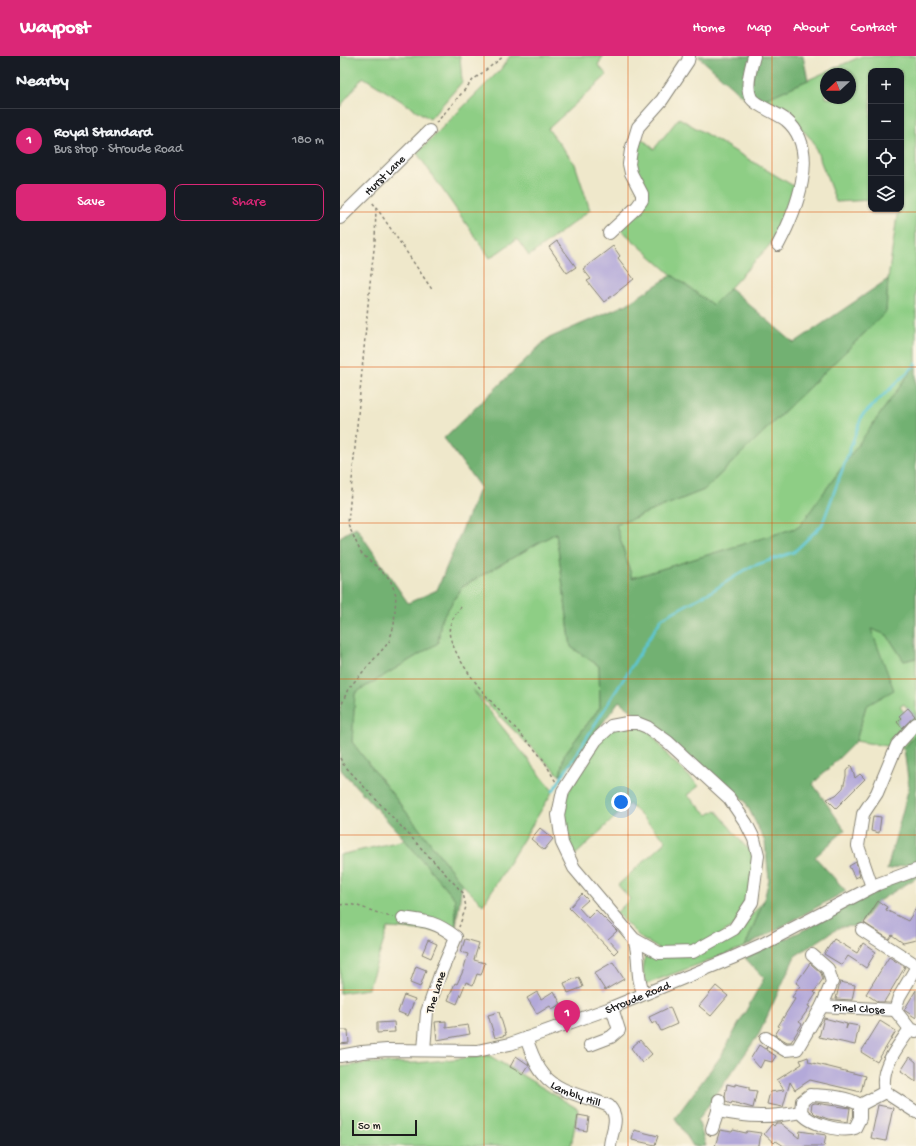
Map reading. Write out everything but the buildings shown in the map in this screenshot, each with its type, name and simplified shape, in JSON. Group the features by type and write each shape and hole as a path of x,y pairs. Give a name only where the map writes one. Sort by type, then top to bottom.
{"street":[{"path":"609,233 637,207 642,200 642,194 631,173 629,164 631,150 638,127 662,100 688,61 689,56"},
{"path":"754,56 748,88 750,96 753,101 772,110 788,122 798,136 802,153 802,183 799,199 791,220 778,245"},
{"name":"Hurst Lane","path":"340,218 429,131"},
{"path":"634,939 660,953 693,952 734,929 752,902 758,855 754,839 746,823 729,798 668,742 647,727 637,723 627,723 611,726 596,740 562,791 558,816 562,843 574,868 634,939 638,951 638,983 644,994"},
{"path":"872,887 858,846 863,814 877,793 897,745 916,724"},
{"name":"Stroude Road","path":"340,1056 362,1052 424,1050 477,1051 497,1048 612,1008 763,944 872,887 916,870"},
{"path":"403,918 424,920 441,925 456,937"},
{"path":"862,930 916,967 899,997 895,1010 913,1030 884,1071 883,1082 885,1092 916,1112"},
{"name":"The Lane","path":"424,1050 428,1012 441,972 456,937"},
{"name":"Pinel Close","path":"766,1038 785,1050 797,1049 822,1006 832,982 828,969 812,955"},
{"name":"Pinel Close","path":"822,1006 895,1010"},
{"path":"590,1045 610,1037 619,1030 612,1008"},
{"name":"Lambly Hill","path":"526,1038 538,1066 549,1081 564,1089 609,1106 613,1111 615,1121 610,1146"},
{"path":"860,1104 885,1092"},
{"path":"810,1095 842,1098 860,1104 860,1118 855,1128 852,1129 837,1128 819,1124 807,1119 801,1112 802,1101 810,1095"},
{"path":"712,1129 718,1105 754,1117 781,1116 801,1112"}],"path":[{"path":"429,131 473,80 504,56"},
{"path":"365,194 433,291"},
{"path":"340,709 348,689 389,642 394,625 396,595 390,579 361,553 348,524 370,283 376,241 376,208"},
{"path":"461,607 451,619 450,636 459,657 483,692 543,760 555,781"},
{"path":"340,758 343,764 463,893 466,907 456,937"},
{"path":"340,905 353,905 383,915 403,918"}],"green space":[{"path":"340,56 460,56 462,82 430,119 363,77 340,107"},
{"path":"510,56 603,56 598,65 607,75 548,129 575,164 590,210 529,256 517,239 490,258 417,153 501,69"},
{"path":"698,56 803,56 808,80 765,99 742,96"},
{"path":"862,56 916,56 916,364 799,527 632,578 616,525 704,490 886,312 888,279 898,212 904,212 904,68 868,68 868,200 836,202 813,141 794,121 765,99 820,75 820,104 856,104 856,68 835,68"},
{"path":"679,118 797,188 769,246 713,306 672,275 619,228 642,200 629,164 641,138 654,149"},
{"path":"672,275 713,305 730,288 794,343 888,279 886,312 704,490 616,525 632,578 799,527 916,364 916,658 904,661 887,635 871,629 894,690 866,706 856,741 813,784 845,830 815,857 846,891 745,947 764,900 769,879 765,842 745,801 619,701 575,761 560,776 564,755 600,707 599,666 571,647 556,533 463,586 441,620 438,643 355,693 352,742 462,884 456,926 455,899 405,840 340,769 340,537 356,527 408,603 437,590 480,487 444,438 547,339 627,304"},
{"path":"556,533 571,647 599,666 600,707 564,755 560,776 472,689 553,791 483,905 462,884 352,742 355,693 438,643 441,620 463,586"},
{"path":"871,628 887,635 904,661 916,658 916,734 904,749 856,741 866,706","holes":["904,704 914,716 902,727 897,722 904,712 900,707"]},
{"path":"637,723 647,727 668,756 699,786 687,795 708,815 716,810 744,845 758,855 757,868 741,920 706,945 661,950 642,939 616,913 630,899 618,885 666,841 629,804 572,858 562,823 566,796 605,731"},
{"path":"916,734 916,862 887,870 909,787 904,749"},
{"path":"405,840 455,899 456,926 453,932 388,928 368,989 340,993 340,855"},
{"path":"916,874 916,878 877,902 858,926 840,927 795,956 759,1034 698,1120 706,1146 693,1146 675,1118 721,1056 764,978 745,958 812,926 875,889"},
{"path":"764,900 745,947 646,984 643,972 645,955 695,953 733,938"},
{"path":"483,1055 490,1056 578,1109 571,1146 340,1146 340,1067 369,1063 416,1063"}],"waterway":[{"path":"553,791 662,618 712,591 750,567 794,552 822,525 862,416 916,364"}],"place":[{"name":"Royal Standard","path":"567,1033"}]}
